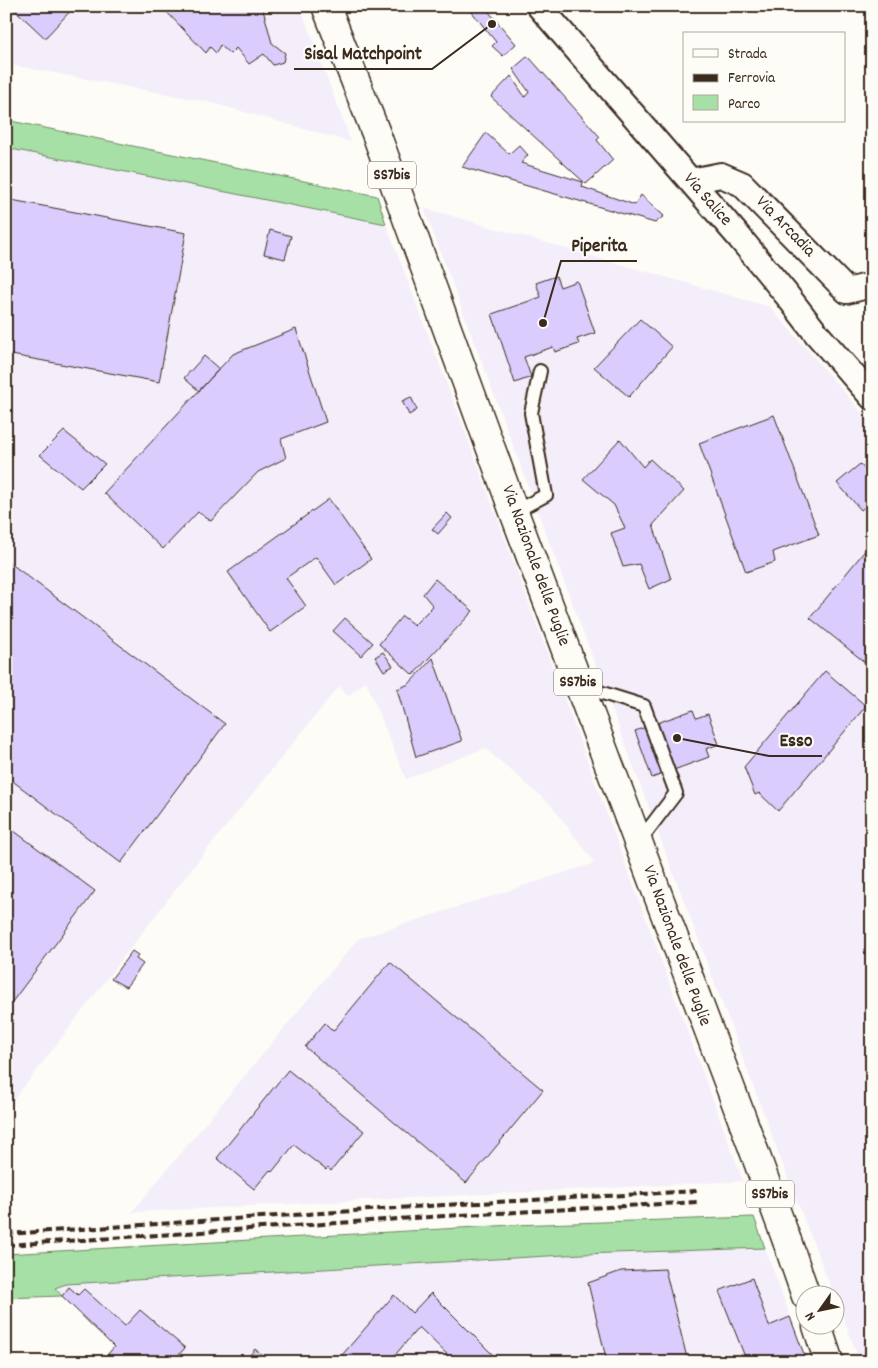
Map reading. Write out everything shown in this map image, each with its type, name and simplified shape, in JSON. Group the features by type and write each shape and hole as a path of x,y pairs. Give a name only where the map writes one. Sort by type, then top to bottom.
{"main road":[{"name":"Via Nazionale delle Puglie","path":"327,8 377,136 514,512 803,1286"},
{"path":"820,1336 829,1362"}],"street":[{"name":"Via Salice","path":"539,6 691,181 786,294 816,333 872,396"},
{"name":"Via Arcadia","path":"691,181 721,175 742,184 847,291 872,285"}],"lane":[{"path":"514,512 546,495 531,412 540,371"},
{"path":"580,686 644,706 676,793 638,843"}],"shaded area":[{"path":"6,6 300,6 351,142 209,102 6,64"},
{"path":"6,148 386,224 466,434 743,1181 132,1212 358,939 595,863 551,805 485,748 406,779 366,681 348,696 339,686 185,877 6,1110"},
{"path":"424,208 770,307 872,424 872,1362 860,1362 846,1325 846,1286 830,1286 789,1181"},
{"path":"765,1248 807,1362 101,1362 113,1346 55,1288 66,1284 582,1254"}],"green space":[{"path":"6,120 377,196 386,224 6,148"},
{"path":"754,1217 765,1248 582,1254 66,1284 55,1288 62,1296 6,1298 6,1254 512,1225"}],"building":[{"path":"11,6 75,6 45,38"},
{"path":"161,6 262,6 272,43 285,53 283,62 273,65 264,54 249,64 236,48 230,54 220,45 216,53 210,47 206,53"},
{"path":"467,6 484,6 516,44 503,56 492,46 496,42"},
{"path":"583,6 598,6 588,13"},
{"path":"528,56 600,137 597,140 613,160 586,184 491,97 511,76 525,97 529,92 513,69"},
{"path":"486,133 509,154 519,145 528,155 521,163 583,182 582,187 635,205 641,195 664,216 655,223 462,167"},
{"path":"6,199 186,233 159,382 6,354"},
{"path":"270,230 291,236 285,259 264,254"},
{"path":"556,276 560,287 577,281 595,333 577,339 579,344 555,352 553,347 524,357 531,377 515,383 492,314 541,297 536,283"},
{"path":"640,319 672,347 629,397 594,367"},
{"path":"296,329 326,422 281,439 286,458 258,472 211,521 198,512 163,549 104,493 233,354"},
{"path":"204,356 219,369 199,391 184,378"},
{"path":"411,397 417,410 409,415 402,401"},
{"path":"774,415 819,535 773,552 775,562 746,572 699,443"},
{"path":"64,431 105,464 81,488 40,455"},
{"path":"620,439 643,467 650,459 684,491 653,525 671,579 649,589 639,564 623,567 611,533 625,528 614,505 583,479"},
{"path":"860,464 872,477 872,501 861,510 837,483"},
{"path":"329,499 371,559 336,585 316,557 286,578 306,606 270,632 228,572"},
{"path":"447,513 452,518 438,534 432,529"},
{"path":"872,542 872,668 810,618"},
{"path":"6,560 225,724 121,863 6,776"},
{"path":"435,579 473,611 413,675 379,644 402,616 414,625 433,606 423,594"},
{"path":"345,618 373,643 361,656 333,631"},
{"path":"383,652 393,666 384,671 375,657"},
{"path":"433,658 462,741 416,757 397,689 409,684"},
{"path":"825,671 866,706 778,811 759,793 755,795 744,767"},
{"path":"693,710 696,718 708,714 719,744 706,749 709,757 652,778 635,731"},
{"path":"6,825 95,891 6,1010"},
{"path":"132,951 138,955 136,959 143,964 126,987 111,979"},
{"path":"390,962 543,1090 466,1183 305,1047 325,1023 333,1031"},
{"path":"288,1070 364,1131 331,1171 328,1168 326,1170 294,1145 272,1172 270,1170 254,1189 217,1158"},
{"path":"665,1269 688,1362 607,1362 588,1283 621,1271"},
{"path":"752,1278 769,1326 790,1317 807,1362 747,1362 719,1291"},
{"path":"69,1287 78,1295 84,1289 125,1326 140,1310 185,1348 172,1362 101,1362 114,1347 62,1296"},
{"path":"431,1293 500,1362 455,1362 419,1327 389,1362 336,1362 394,1295 412,1313"},
{"path":"255,1349 270,1362 244,1362"}],"railway":[{"path":"6,1234 443,1205 697,1191"},
{"path":"6,1245 444,1216 698,1202"}],"place":[{"name":"Sisal Matchpoint","path":"492,24"},
{"name":"Piperita","path":"543,323"},
{"name":"Esso","path":"677,738"}]}
